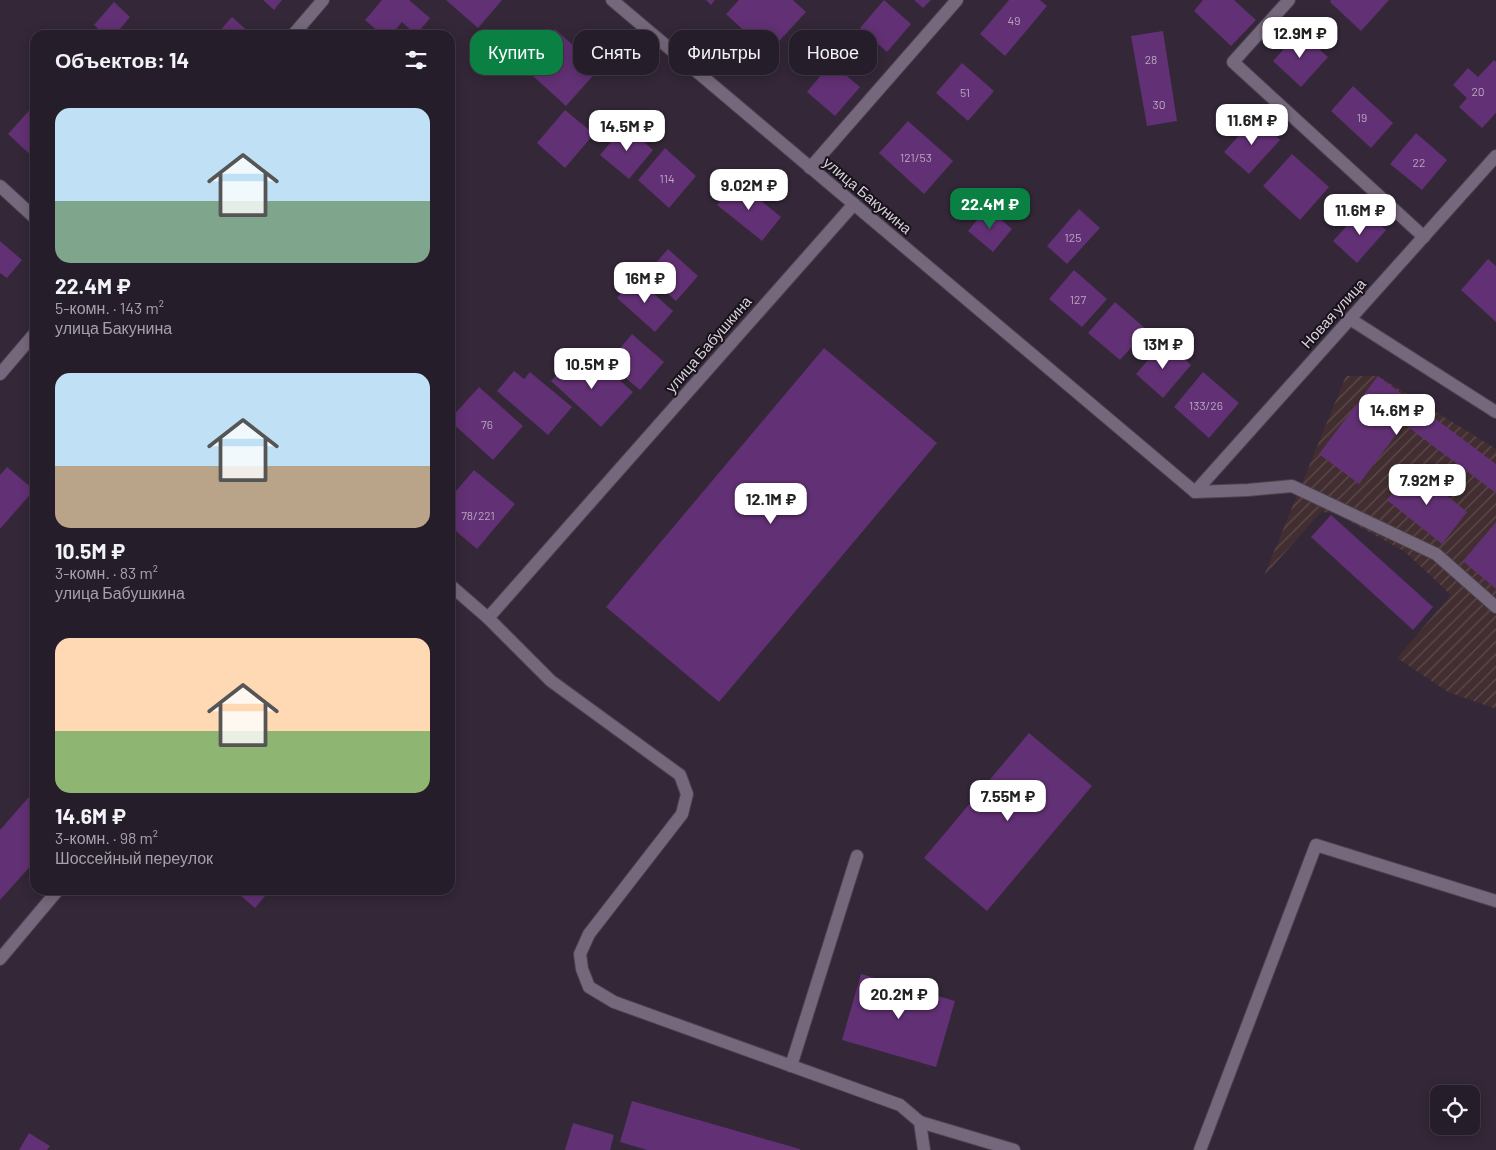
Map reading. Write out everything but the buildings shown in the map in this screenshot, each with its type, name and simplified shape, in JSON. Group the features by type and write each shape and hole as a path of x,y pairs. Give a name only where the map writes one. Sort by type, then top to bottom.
{"street":[{"path":"297,30 323,0"},
{"name":"улица Бакунина","path":"612,0 1195,492"},
{"path":"810,168 957,0"},
{"path":"1289,0 1233,62 1424,237"},
{"name":"Новая улица","path":"1195,492 1496,156"},
{"path":"0,186 30,213"},
{"name":"улица Бабушкина","path":"488,618 854,204"},
{"path":"1350,319 1496,412"},
{"path":"0,374 30,339"},
{"path":"1195,492 1292,486 1436,554 1496,607"},
{"path":"455,589 488,618 551,681 680,775 688,794 682,814 589,934 580,954 582,969 589,987 614,1002 900,1105 920,1122 1014,1150"},
{"path":"1200,1150 1316,845 1496,901"},
{"path":"791,1066 857,856"},
{"path":"0,959 54,895"},
{"path":"920,1122 924,1150"}],"shaded area":[{"path":"1346,376 1378,376 1496,449 1496,709 1448,692 1397,658 1451,595 1404,551 1334,513 1321,512 1264,576"}]}
